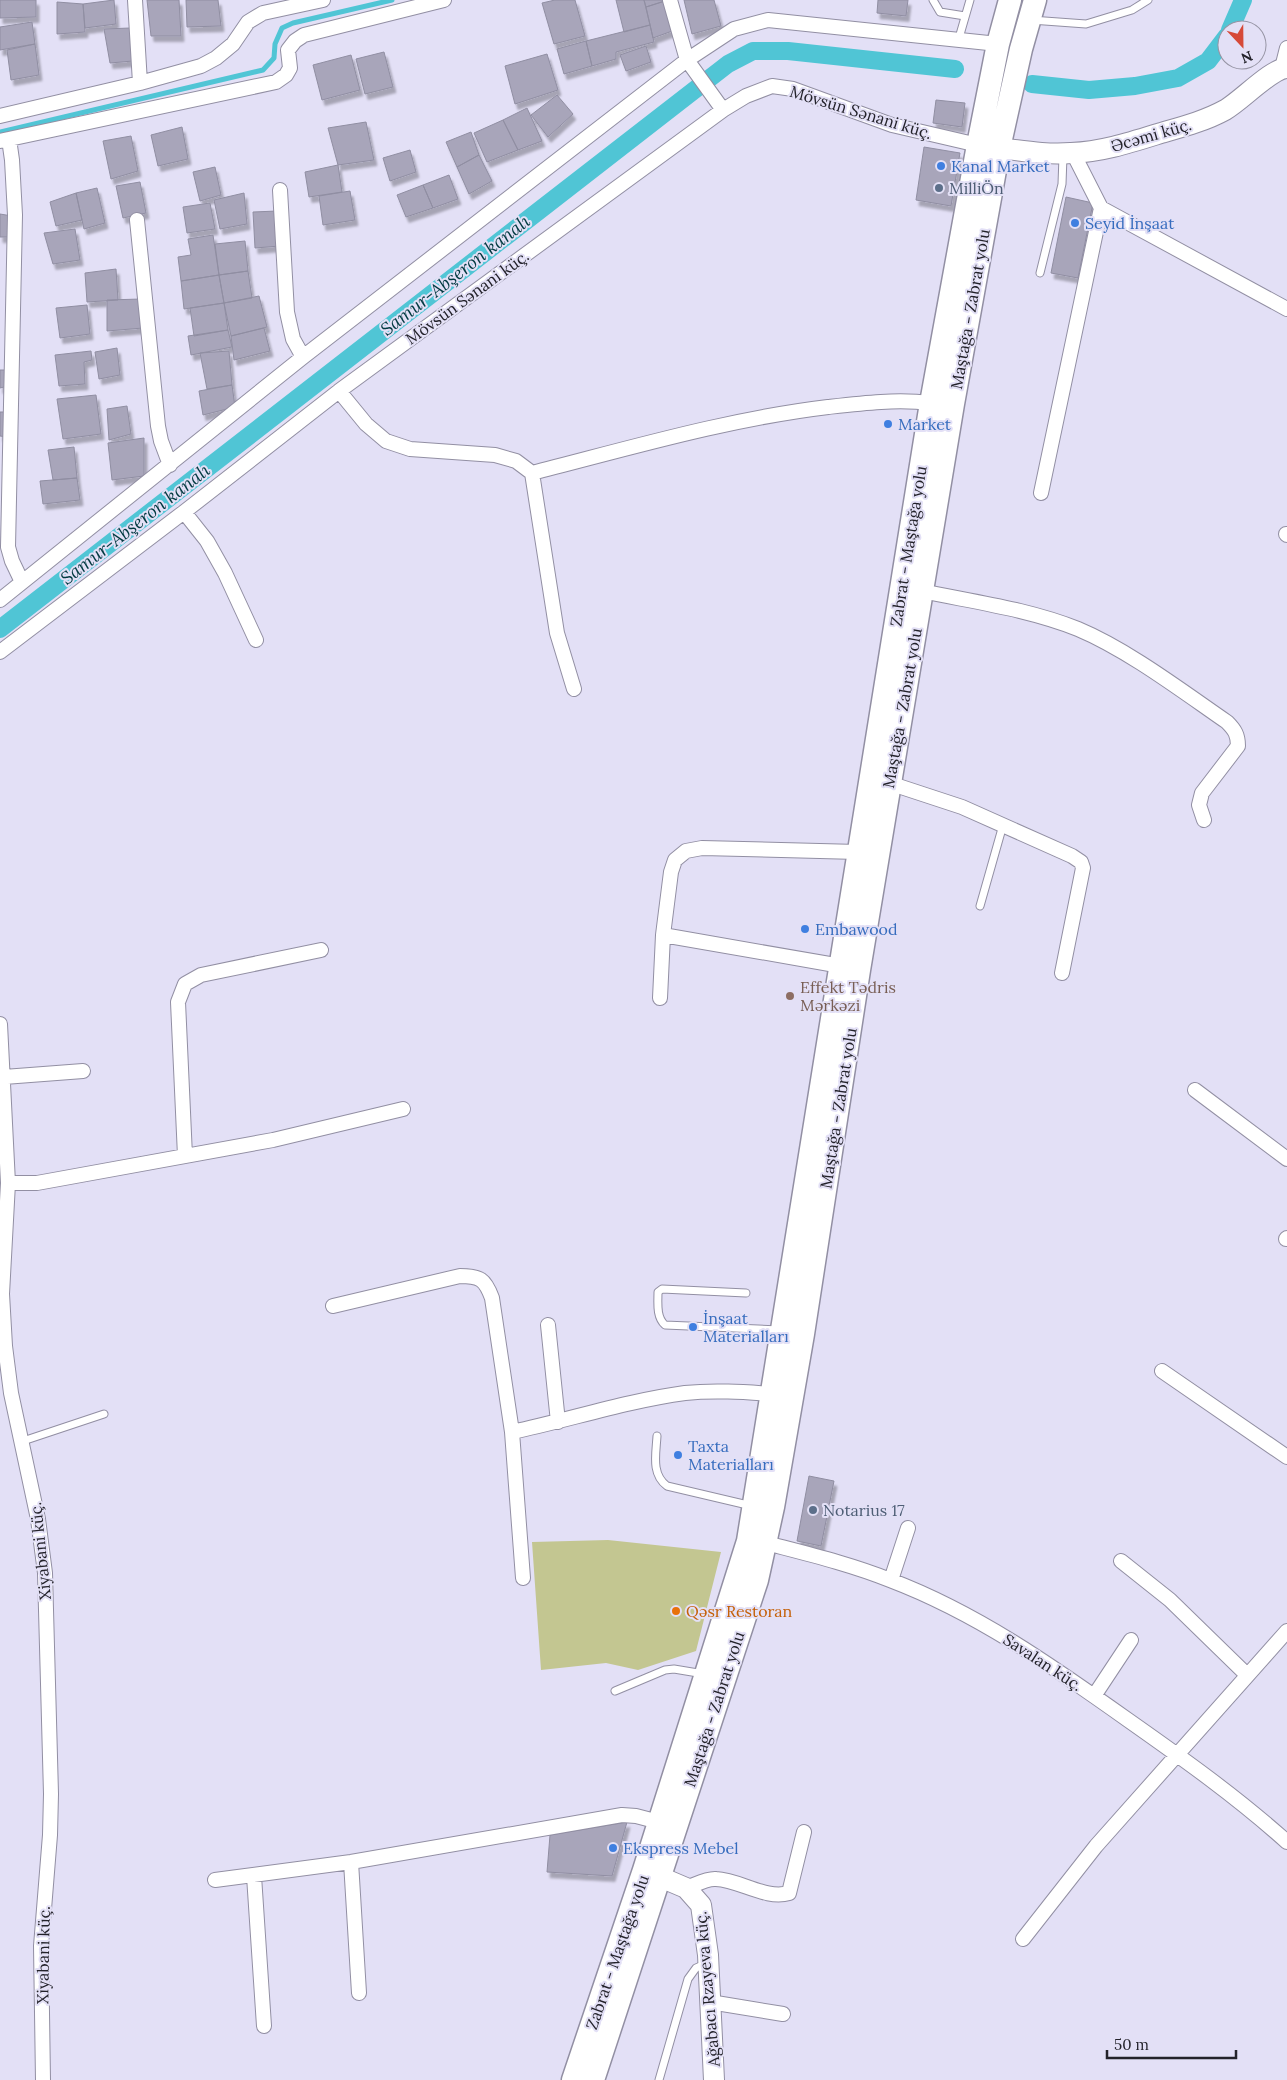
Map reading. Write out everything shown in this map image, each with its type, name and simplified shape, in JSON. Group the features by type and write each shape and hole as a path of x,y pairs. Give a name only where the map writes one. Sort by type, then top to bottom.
{"main road":[{"name":"Zabrat - Maştağa yolu","path":"573,2080 652,1873 659,1822 744,1557 773,1394 930,403 989,147 998,44 1010,0"},
{"name":"Maştağa - Zabrat yolu","path":"593,2080 652,1873 756,1580 766,1543 803,1334 889,783 952,404 989,147 1032,10"}],"street":[{"path":"134,0 140,83"},
{"path":"0,116 140,83 201,66 216,58 233,44 248,22 263,13 322,0"},
{"path":"22,582 8,547 15,215 12,160 4,140 276,82 290,68 288,50 294,41 304,35 444,0"},
{"path":"670,0 687,60 723,110"},
{"path":"0,600 303,357 687,60 734,29 768,20 959,38 998,44"},
{"path":"1285,68 1287,48"},
{"name":"Əcəmi küç.","path":"989,147 1043,154 1108,148 1197,122 1224,110 1237,103 1285,68"},
{"name":"Mövsün Sənani küç.","path":"0,652 340,391 723,110 746,96 772,86 793,90 892,125 989,147"},
{"path":"1068,153 1101,208 1287,309"},
{"path":"280,190 287,312 293,339 303,357"},
{"path":"1041,493 1101,208"},
{"path":"137,220 158,426 161,441 170,465"},
{"path":"340,391 366,424 386,440 410,448 495,455 516,461 532,473 557,633 574,689"},
{"path":"532,473 720,425 782,413 881,401 903,400 930,403"},
{"path":"184,512 211,549 256,640"},
{"path":"922,591 1043,616 1080,630 1159,675 1227,722 1235,730 1238,746 1202,793 1199,805 1204,820"},
{"path":"889,783 962,807 1072,856 1081,862 1083,868 1062,973"},
{"path":"660,998 663,935 671,872 676,860 686,851 702,848 858,852"},
{"path":"663,935 841,966"},
{"path":"185,1156 178,1002 185,984 201,975 321,950"},
{"name":"Xiyabani küç.","path":"0,1024 8,1183 2,1294 2,1346 38,1519 45,1573 50,1729 50,1835 40,1946 43,2080"},
{"path":"4,1077 83,1071"},
{"path":"1195,1090 1287,1159"},
{"path":"8,1183 37,1183 273,1140 403,1109"},
{"path":"333,1306 460,1276 476,1276 487,1285 492,1298 512,1432 523,1578"},
{"path":"548,1325 558,1422"},
{"path":"1162,1371 1287,1457"},
{"path":"512,1432 653,1398 686,1393 714,1391 773,1394"},
{"path":"891,1580 908,1528"},
{"name":"Savalan küç.","path":"766,1543 891,1580 942,1603 1011,1640 1177,1754 1232,1796 1287,1842"},
{"path":"1121,1561 1170,1600 1247,1675"},
{"path":"1094,1696 1131,1640"},
{"path":"1023,1939 1096,1846 1247,1675 1284,1640"},
{"path":"215,1880 351,1862 622,1816 636,1816 659,1822"},
{"path":"686,1888 714,1878 780,1896 789,1893 804,1832"},
{"path":"351,1862 359,1993"},
{"name":"Ağabacı Rzayeva küç.","path":"652,1873 686,1888 701,1904 705,1922 708,1962 714,2080"},
{"path":"254,1876 264,2026"},
{"path":"710,2002 782,2014"}],"lane":[{"path":"933,0 940,12 965,16"},
{"path":"959,38 970,0"},
{"path":"1032,10 1086,24 1132,10 1148,0"},
{"path":"1040,273 1068,153"},
{"path":"980,906 1003,825"},
{"path":"746,1293 662,1289 658,1292 658,1313 665,1325 782,1330"},
{"path":"23,1441 104,1414"},
{"path":"657,1436 656,1469 659,1480 667,1486 754,1507"},
{"path":"615,1691 665,1670 674,1669 707,1674"},
{"path":"659,2080 688,1979 696,1968 708,1962"}],"green space":[{"path":"608,1540 721,1552 696,1651 638,1670 606,1663 541,1670 532,1542"}],"building":[{"path":"0,0 36,0 36,17 0,18"},
{"path":"114,0 116,24 85,28 83,4"},
{"path":"147,0 179,0 181,36 151,36"},
{"path":"186,0 218,0 221,26 187,27"},
{"path":"555,0 575,0 585,36 554,44 542,3"},
{"path":"616,0 644,0 650,25 624,32"},
{"path":"644,0 668,0 646,7"},
{"path":"668,0 675,30 653,38 646,7"},
{"path":"684,0 714,0 721,26 692,34"},
{"path":"878,0 908,0 906,16 877,13"},
{"path":"57,2 83,4 85,32 57,34"},
{"path":"32,22 35,44 0,50 0,27"},
{"path":"650,25 654,42 616,52 616,59 592,66 586,41"},
{"path":"130,28 133,61 110,63 104,29"},
{"path":"586,41 592,66 564,74 557,49"},
{"path":"35,44 39,75 11,80 7,50"},
{"path":"646,46 651,62 626,71 620,55"},
{"path":"384,52 393,87 365,94 356,59"},
{"path":"547,54 558,90 515,104 505,66"},
{"path":"351,55 360,90 322,100 313,65"},
{"path":"557,95 573,114 548,137 531,115"},
{"path":"936,100 965,103 962,127 933,123"},
{"path":"527,108 542,141 518,150 503,120"},
{"path":"503,120 518,150 487,162 474,133"},
{"path":"366,122 374,160 338,165 328,128"},
{"path":"182,127 188,159 158,166 151,135"},
{"path":"471,132 479,155 457,167 446,142"},
{"path":"131,136 138,171 111,179 103,141"},
{"path":"924,147 960,153 951,206 916,200"},
{"path":"410,150 416,172 390,181 383,158"},
{"path":"479,155 492,181 469,194 457,167"},
{"path":"338,165 342,192 309,197 305,172"},
{"path":"215,167 221,195 200,201 193,172"},
{"path":"449,175 458,199 433,208 423,185"},
{"path":"140,182 146,213 123,218 116,186"},
{"path":"423,185 433,208 406,217 397,195"},
{"path":"97,188 105,223 84,229 76,193"},
{"path":"350,191 355,220 323,225 319,196"},
{"path":"76,193 82,220 56,226 50,202"},
{"path":"244,193 247,224 220,229 214,200"},
{"path":"1066,197 1093,203 1078,278 1051,273"},
{"path":"210,203 215,229 187,233 183,207"},
{"path":"277,211 280,246 255,248 253,212"},
{"path":"0,214 12,216 12,237 0,237"},
{"path":"75,229 80,260 53,264 44,233"},
{"path":"213,235 219,275 181,281 178,257 191,255 188,239"},
{"path":"245,241 248,271 219,275 215,244"},
{"path":"116,269 118,300 87,302 85,273"},
{"path":"248,271 252,298 224,303 219,275"},
{"path":"219,275 224,303 184,309 181,281"},
{"path":"259,296 267,327 231,336 224,303"},
{"path":"141,299 143,328 107,331 107,300"},
{"path":"224,303 228,330 194,336 190,308"},
{"path":"87,305 90,334 60,338 56,308"},
{"path":"264,328 270,351 234,360 231,336"},
{"path":"228,330 232,347 191,355 188,336"},
{"path":"117,348 120,375 99,379 95,352"},
{"path":"91,351 92,360 84,362 85,384 59,386 55,355"},
{"path":"229,351 232,385 207,389 200,353"},
{"path":"0,370 9,370 8,386 0,388"},
{"path":"232,385 235,407 203,415 199,391"},
{"path":"96,395 101,434 63,439 57,399"},
{"path":"127,406 131,434 109,440 107,409"},
{"path":"0,412 8,412 7,437 0,436"},
{"path":"144,438 144,476 112,480 108,443"},
{"path":"74,447 77,478 53,480 48,450"},
{"path":"77,478 80,500 43,504 40,481"},
{"path":"809,1476 834,1481 821,1546 797,1541"},
{"path":"627,1822 612,1876 547,1872 550,1835"}],"waterway":[{"path":"0,132 263,70 274,58 275,44 282,28 293,23 392,0"},
{"name":"Samur-Abşeron kanalı","path":"1234,20 1243,0"},
{"name":"Samur-Abşeron kanalı","path":"1032,84 1089,90 1135,86 1178,78 1208,61 1217,49"},
{"name":"Samur-Abşeron kanalı","path":"0,629 728,64 753,51 788,51 955,69"}],"place":[{"name":"Kanal Market","path":"941,166"},
{"name":"MilliÖn","path":"939,188"},
{"name":"Seyid İnşaat","path":"1075,223"},
{"name":"Market","path":"888,424"},
{"name":"Embawood","path":"805,929"},
{"name":"Effekt Tədris Mərkəzi","path":"790,996"},
{"name":"İnşaat Materialları","path":"693,1327"},
{"name":"Taxta Materialları","path":"678,1455"},
{"name":"Notarius 17","path":"813,1510"},
{"name":"Qəsr Restoran","path":"676,1611"},
{"name":"Ekspress Mebel","path":"613,1848"}]}
